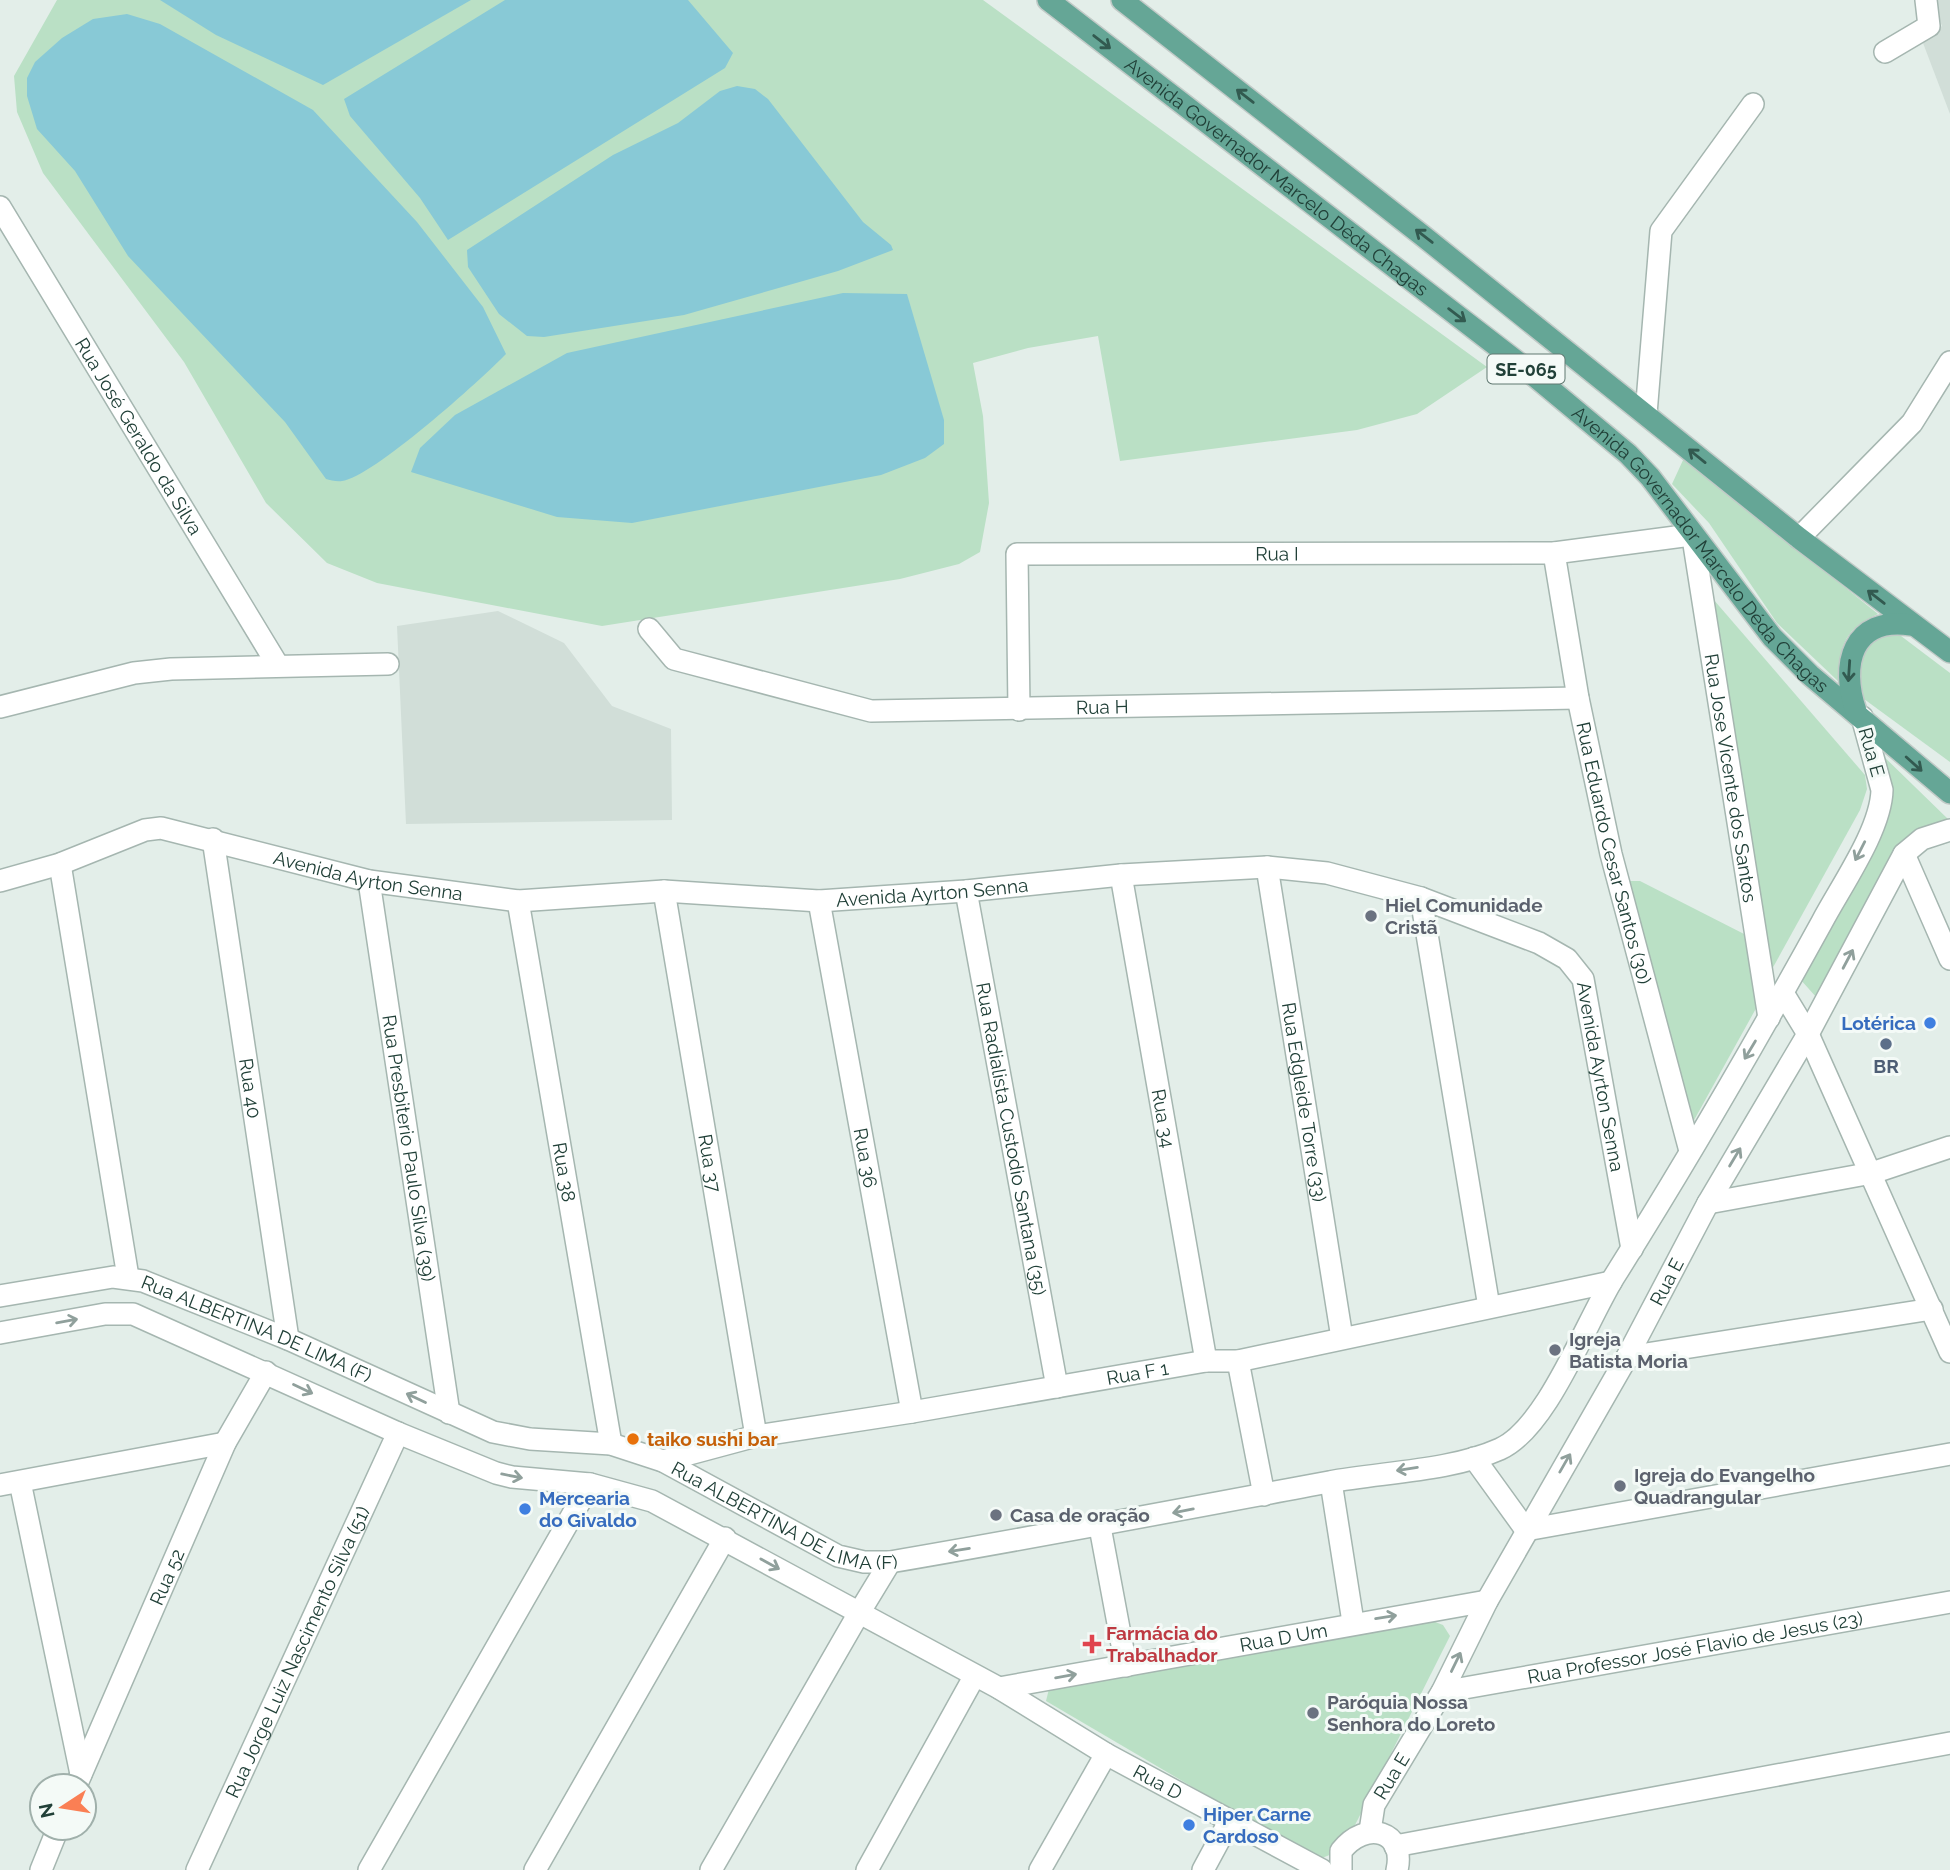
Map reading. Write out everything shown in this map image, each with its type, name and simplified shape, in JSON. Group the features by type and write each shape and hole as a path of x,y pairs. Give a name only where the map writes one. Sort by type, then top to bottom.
{"main road":[{"name":"Avenida Governador Marcelo Déda Chagas","path":"1048,0 1579,413 1640,465 1772,638 1810,675 1950,793"},
{"name":"SE-065","path":"1122,0 1799,538 1950,652"},
{"path":"1859,714 1848,687 1848,674 1850,656 1860,639 1880,626 1895,622 1912,625"}],"street":[{"path":"1885,52 1929,26 1926,0"},
{"path":"1646,414 1661,231 1754,104"},
{"name":"Rua José Geraldo da Silva","path":"0,207 277,664"},
{"path":"1799,538 1912,423 1950,362"},
{"name":"Rua I","path":"1020,710 1017,554 1553,553 1692,536"},
{"name":"Rua Jose Vicente dos Santos","path":"1692,536 1769,1018"},
{"name":"Rua Eduardo Cesar Santos (30)","path":"1553,553 1578,698 1611,853 1690,1151"},
{"name":"Rua H","path":"649,629 674,659 863,710 1020,710 1578,698"},
{"path":"0,707 134,673 277,664 388,664"},
{"name":"Rua E","path":"1474,1458 1503,1448 1530,1426 1611,1282 1769,1018 1862,849 1882,802 1881,775 1859,714"},
{"name":"Avenida Ayrton Senna","path":"0,881 60,864 153,828 213,839 369,881 518,901 664,891 819,901 966,891 1121,874 1267,867 1327,873 1421,898 1539,943 1567,959 1583,979 1632,1249"},
{"name":"Rua E","path":"1370,1831 1374,1805 1442,1692 1526,1530 1627,1357 1708,1203 1808,1034 1904,854 1922,839 1950,830"},
{"name":"Rua 40","path":"213,839 288,1339"},
{"path":"1904,854 1950,959"},
{"path":"60,864 128,1277"},
{"name":"Rua Edgleide Torre (33)","path":"1267,867 1342,1338"},
{"name":"Rua 34","path":"1121,874 1206,1361"},
{"name":"Rua Presbiterio Paulo Silva (39)","path":"369,881 449,1413"},
{"name":"Rua 37","path":"664,891 756,1436"},
{"name":"Rua Radialista Custodio Santana (35)","path":"966,891 1057,1387"},
{"path":"1421,898 1489,1307"},
{"name":"Rua 38","path":"518,901 611,1444"},
{"name":"Rua 36","path":"819,901 912,1412"},
{"path":"1783,993 1808,1034 1950,1352"},
{"path":"1708,1203 1872,1174 1950,1147"},
{"name":"Rua ALBERTINA DE LIMA (F)","path":"0,1296 128,1277 288,1339 449,1413 509,1436 611,1444 663,1461 838,1556 864,1562 890,1562 1100,1527 1331,1482 1474,1458"},
{"name":"Rua F 1","path":"663,1461 756,1436 1206,1361 1238,1361 1611,1282"},
{"path":"1627,1357 1932,1309"},
{"name":"Rua D","path":"0,1333 105,1314 133,1314 398,1433 512,1478 590,1484 652,1502 725,1538 974,1677 999,1688 1106,1754 1322,1870"},
{"path":"1238,1361 1264,1495"},
{"name":"Rua 52","path":"81,1772 225,1443 266,1372"},
{"name":"Rua Jorge Luiz Nascimento Silva (51)","path":"197,1870 398,1433"},
{"path":"76,1772 10,1484 225,1443"},
{"path":"1474,1458 1526,1530 1950,1454"},
{"path":"1331,1482 1353,1622"},
{"path":"369,1870 590,1484"},
{"path":"1100,1527 1126,1666"},
{"path":"535,1870 725,1538"},
{"path":"711,1870 890,1562"},
{"name":"Rua D Um","path":"999,1688 1353,1622 1487,1601"},
{"name":"Rua Professor José Flavio de Jesus (23)","path":"1442,1692 1950,1602"},
{"path":"867,1870 974,1677"},
{"path":"1395,1846 1950,1743"},
{"path":"1040,1870 1106,1754"},
{"path":"1203,1870 1230,1820"},
{"path":"1341,1870 1341,1851 1358,1834 1370,1831 1381,1833 1395,1846 1399,1861 1397,1870"},
{"path":"41,1870 52,1842"}],"shaded area":[{"path":"1932,0 1950,0 1950,114 1923,43 1942,26"},
{"path":"498,611 564,643 612,706 671,729 672,820 406,824 397,626"}],"green space":[{"path":"57,0 983,0 1487,367 1417,414 1357,430 1120,461 1098,336 1028,348 973,363 983,416 989,503 980,552 959,564 900,579 602,626 377,583 327,563 266,503 184,362 43,173 17,112 14,76"},
{"path":"1684,458 1878,614 1857,626 1845,641 1840,683 1777,623 1709,523 1672,484"},
{"path":"1707,592 1865,775 1867,789 1860,810 1771,971"},
{"path":"1884,631 1901,636 1950,673 1950,762 1864,699 1859,680 1860,661 1869,644"},
{"path":"1876,749 1950,821 1938,824 1817,998 1800,979 1892,803"},
{"path":"1629,881 1640,881 1748,936 1752,976 1759,1003 1693,1122"},
{"path":"1430,1620 1443,1625 1450,1636 1349,1837 1332,1854 1317,1860 1046,1701 1050,1685"}],"water":[{"path":"160,0 471,0 323,85 216,35"},
{"path":"505,0 688,0 733,53 725,68 448,240 420,198 350,116 344,99"},
{"path":"127,14 160,24 313,110 417,222 483,307 506,354 426,426 357,476 340,481 326,479 285,422 128,256 75,171 37,129 27,96 27,78 35,62 62,38 93,19"},
{"path":"737,86 755,89 768,99 863,222 891,245 893,250 838,271 684,315 544,337 527,336 499,314 468,267 467,250 613,155 678,123 720,91"},
{"path":"843,293 907,294 944,420 944,444 925,458 881,475 632,523 557,517 411,472 420,448 455,415 567,353"}],"place":[{"name":"Hiel Comunidade Cristã","path":"1371,916"},
{"name":"Lotérica","path":"1930,1023"},
{"name":"BR","path":"1886,1044"},
{"name":"Igreja Batista Moria","path":"1555,1350"},
{"name":"taiko sushi bar","path":"633,1439"},
{"name":"Igreja do Evangelho Quadrangular","path":"1620,1486"},
{"name":"Mercearia do Givaldo","path":"525,1509"},
{"name":"Casa de oração","path":"996,1515"},
{"name":"Farmácia do Trabalhador","path":"1092,1644"},
{"name":"Paróquia Nossa Senhora do Loreto","path":"1313,1713"},
{"name":"Hiper Carne Cardoso","path":"1189,1825"}]}
